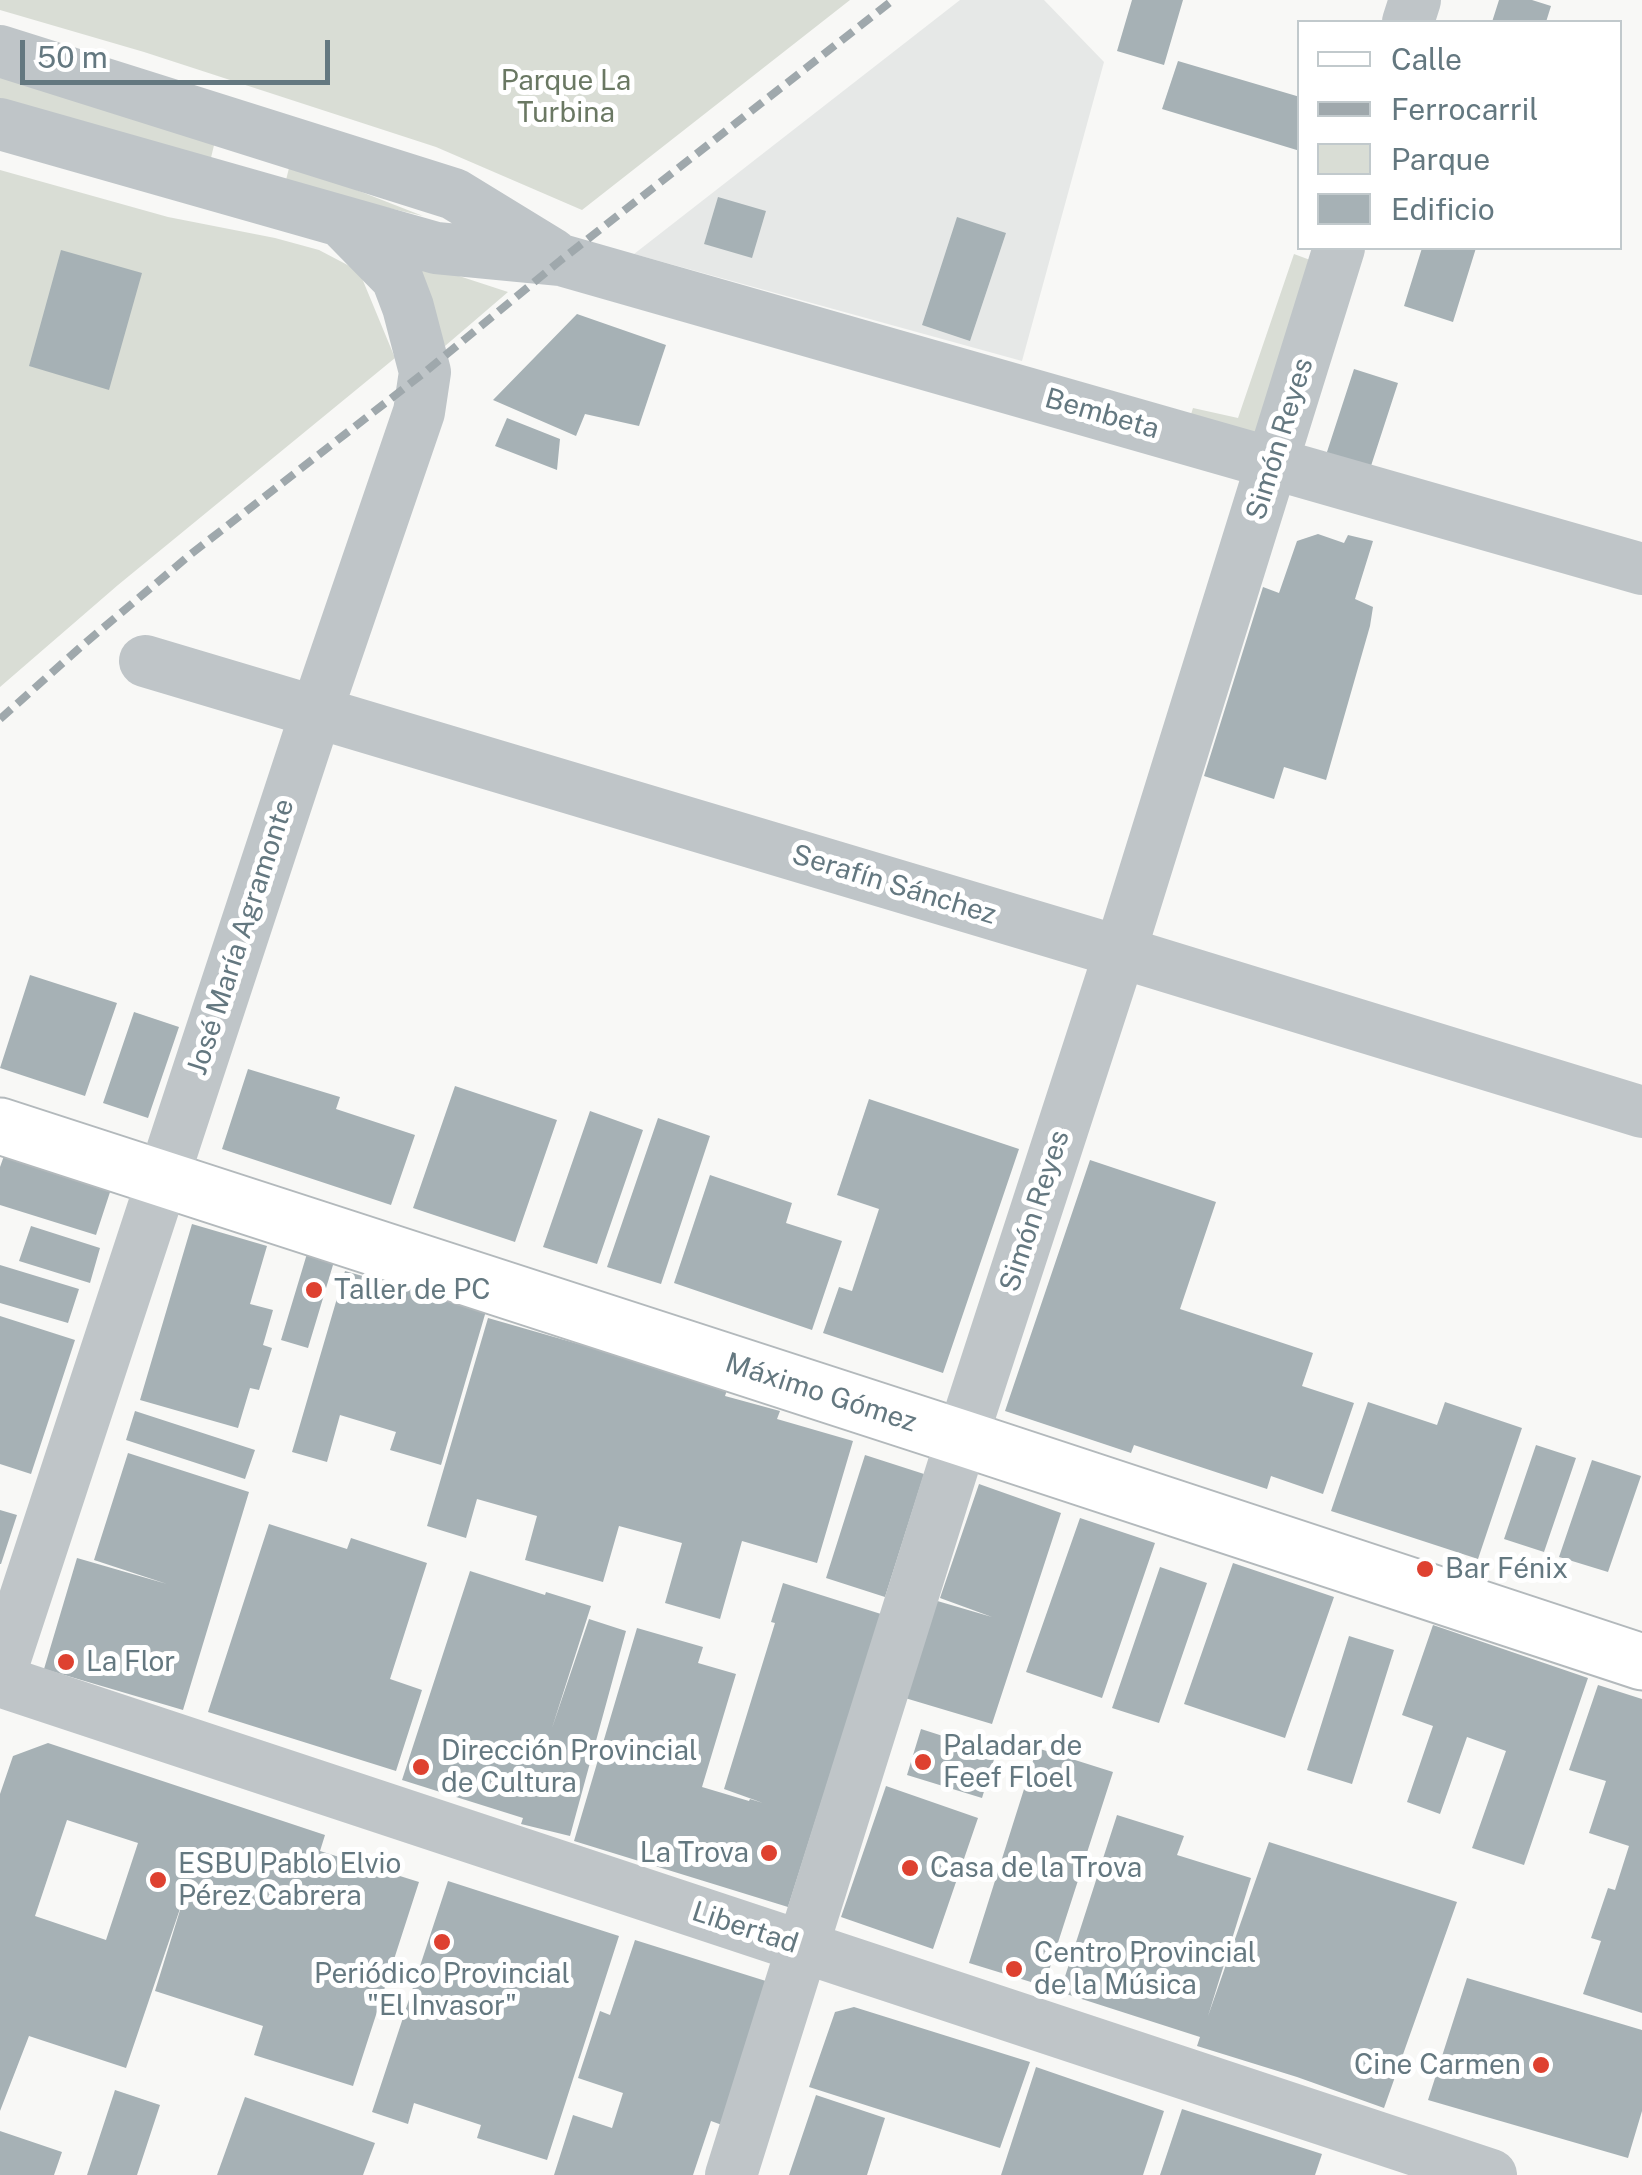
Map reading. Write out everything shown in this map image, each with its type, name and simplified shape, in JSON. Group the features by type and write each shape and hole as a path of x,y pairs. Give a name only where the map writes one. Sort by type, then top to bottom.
{"main road":[{"name":"Máximo Gómez","path":"0,1126 1642,1662"}],"street":[{"path":"0,51 454,194 562,260"},
{"path":"0,124 436,248 562,260"},
{"name":"José María Agramonte","path":"0,1678 316,713 419,412 425,372 397,278 340,219"},
{"name":"Simón Reyes","path":"730,2175 1339,250"},
{"name":"Bembeta","path":"562,260 1642,570"},
{"name":"Serafín Sánchez","path":"145,661 1642,1112"},
{"name":"Libertad","path":"0,1678 1490,2175"}],"shaded area":[{"path":"960,0 1044,0 1104,62 1022,361 634,254"}],"green space":[{"name":"Parque La Turbina","path":"0,0 850,0 582,210 436,147 144,52 0,10"},
{"path":"0,77 215,141 210,162 0,99"},
{"path":"290,164 423,216 285,184"},
{"path":"0,170 168,217 319,250 359,271 395,358 0,687"},
{"path":"1294,254 1321,264 1257,440 1186,430 1193,408 1238,418"},
{"path":"401,257 508,292 445,346"}],"building":[{"path":"1132,0 1183,0 1164,65 1117,51"},
{"path":"1499,0 1532,0 1551,6 1547,20 1493,20"},
{"path":"1178,61 1297,96 1297,150 1162,109"},
{"path":"718,197 766,211 752,258 704,244"},
{"path":"957,217 1006,233 970,341 922,325"},
{"path":"61,250 142,273 109,390 29,366"},
{"path":"1421,250 1475,250 1453,322 1404,306"},
{"path":"577,314 666,345 639,426 585,414 576,436 493,400"},
{"path":"1354,369 1398,383 1370,469 1326,455"},
{"path":"507,418 560,439 557,470 495,446"},
{"path":"1318,534 1344,543 1348,535 1373,541 1355,599 1373,607 1370,626 1326,780 1284,767 1274,799 1204,776 1263,587 1279,593 1297,541"},
{"path":"30,975 117,1003 85,1096 0,1068"},
{"path":"134,1012 179,1027 148,1118 103,1103"},
{"path":"248,1069 340,1097 336,1109 415,1135 391,1205 222,1149"},
{"path":"455,1086 557,1120 515,1242 413,1208"},
{"path":"869,1099 1019,1149 943,1373 823,1333 839,1287 852,1291 879,1209 837,1195"},
{"path":"590,1111 643,1130 597,1264 543,1247"},
{"path":"658,1118 710,1136 661,1284 607,1267"},
{"path":"5,1153 112,1186 96,1235 0,1205 0,1167"},
{"path":"1090,1160 1216,1202 1180,1309 1313,1353 1302,1386 1354,1403 1323,1494 1271,1476 1267,1489 1134,1445 1131,1453 1005,1411"},
{"path":"710,1175 792,1203 786,1223 842,1241 812,1330 674,1283"},
{"path":"192,1224 267,1246 250,1304 273,1310 263,1345 272,1348 259,1390 250,1388 238,1428 140,1400"},
{"path":"31,1226 100,1248 90,1283 19,1261"},
{"path":"309,1247 336,1255 308,1348 281,1340"},
{"path":"0,1265 79,1289 68,1323 0,1303"},
{"path":"345,1271 486,1311 441,1465 390,1450 396,1432 340,1415 327,1462 292,1452"},
{"path":"0,1316 75,1340 31,1474 0,1464"},
{"path":"488,1318 728,1387 725,1396 780,1411 777,1419 853,1441 817,1563 742,1541 720,1619 665,1603 682,1543 619,1526 603,1582 525,1560 537,1516 477,1499 466,1538 427,1526"},
{"path":"1368,1402 1437,1425 1445,1402 1522,1428 1478,1559 1331,1511"},
{"path":"135,1411 255,1450 245,1479 126,1440"},
{"path":"1536,1445 1576,1458 1544,1552 1504,1539"},
{"path":"128,1453 249,1492 183,1710 44,1669 77,1558 167,1584 94,1560"},
{"path":"865,1455 924,1474 885,1597 826,1578"},
{"path":"1592,1460 1641,1476 1608,1572 1559,1557"},
{"path":"979,1484 1061,1513 992,1724 905,1698 934,1600 992,1617 940,1598"},
{"path":"0,1510 17,1515 1,1564 0,1564"},
{"path":"1080,1518 1155,1543 1102,1698 1026,1672"},
{"path":"269,1524 347,1549 351,1538 427,1563 390,1679 422,1690 396,1771 208,1712"},
{"path":"1233,1563 1334,1597 1285,1738 1184,1704"},
{"path":"1160,1567 1207,1583 1159,1723 1112,1708"},
{"path":"470,1571 591,1606 552,1728 589,1619 626,1631 570,1836 521,1824 523,1818 402,1780"},
{"path":"783,1583 881,1614 788,1907 574,1841 637,1628 703,1647 698,1663 736,1674 702,1787 763,1803 724,1789 775,1623 771,1622"},
{"path":"1433,1625 1588,1678 1524,1865 1472,1848 1506,1751 1467,1737 1440,1814 1407,1802 1433,1726 1402,1715"},
{"path":"1349,1636 1394,1650 1352,1784 1307,1770"},
{"path":"1598,1685 1642,1699 1642,2013 1583,1994 1601,1941 1591,1938 1608,1888 1615,1890 1629,1846 1589,1833 1606,1781 1569,1770"},
{"path":"921,1729 996,1753 982,1798 907,1775"},
{"path":"48,1743 325,1835 320,1851 419,1882 353,2086 254,2055 263,2026 155,1991 186,1891 126,2068 29,2036 0,2111 0,1794 13,1756","holes":["67,1820 138,1843 106,1940 35,1916"]},
{"path":"1037,1748 1113,1772 1044,1986 969,1963"},
{"name":"Casa de la Trova","path":"886,1786 978,1818 933,1949 841,1917"},
{"path":"1117,1815 1184,1836 1177,1855 1251,1878 1208,2016 1269,1842 1457,1902 1384,2108 1197,2046 1200,2037 1060,1992"},
{"path":"448,1881 619,1936 547,2160 477,2138 481,2125 414,2103 408,2124 372,2112"},
{"path":"635,1940 769,1982 722,2125 711,2121 693,2175 554,2175 573,2115 612,2128 623,2093 578,2078 600,2011 610,2015"},
{"name":"Cine Carmen","path":"1467,1978 1642,2030 1642,2111 1628,2158 1428,2100"},
{"path":"854,2007 1030,2062 1000,2148 809,2087 835,2012"},
{"path":"1036,2067 1164,2111 1143,2175 1001,2175"},
{"path":"115,2090 160,2105 137,2175 87,2175"},
{"path":"816,2095 885,2118 867,2175 789,2175"},
{"path":"245,2097 375,2143 363,2175 217,2175"},
{"path":"1182,2109 1322,2154 1315,2175 1160,2175"},
{"path":"0,2131 62,2152 54,2175 0,2175"}],"railway":[{"path":"0,719 191,554 893,0"}],"place":[{"name":"Taller de PC","path":"314,1290"},
{"name":"Bar Fénix","path":"1425,1569"},
{"name":"La Flor","path":"66,1662"},
{"name":"Paladar de Feef Floel","path":"923,1762"},
{"name":"Dirección Provincial de Cultura","path":"421,1767"},
{"name":"La Trova","path":"769,1853"},
{"name":"Casa de la Trova","path":"910,1868"},
{"name":"ESBU Pablo Elvio Pérez Cabrera","path":"158,1880"},
{"name":"Periódico Provincial \"El Invasor\"","path":"442,1942"},
{"name":"Centro Provincial de la Música","path":"1014,1969"},
{"name":"Cine Carmen","path":"1541,2065"}]}
